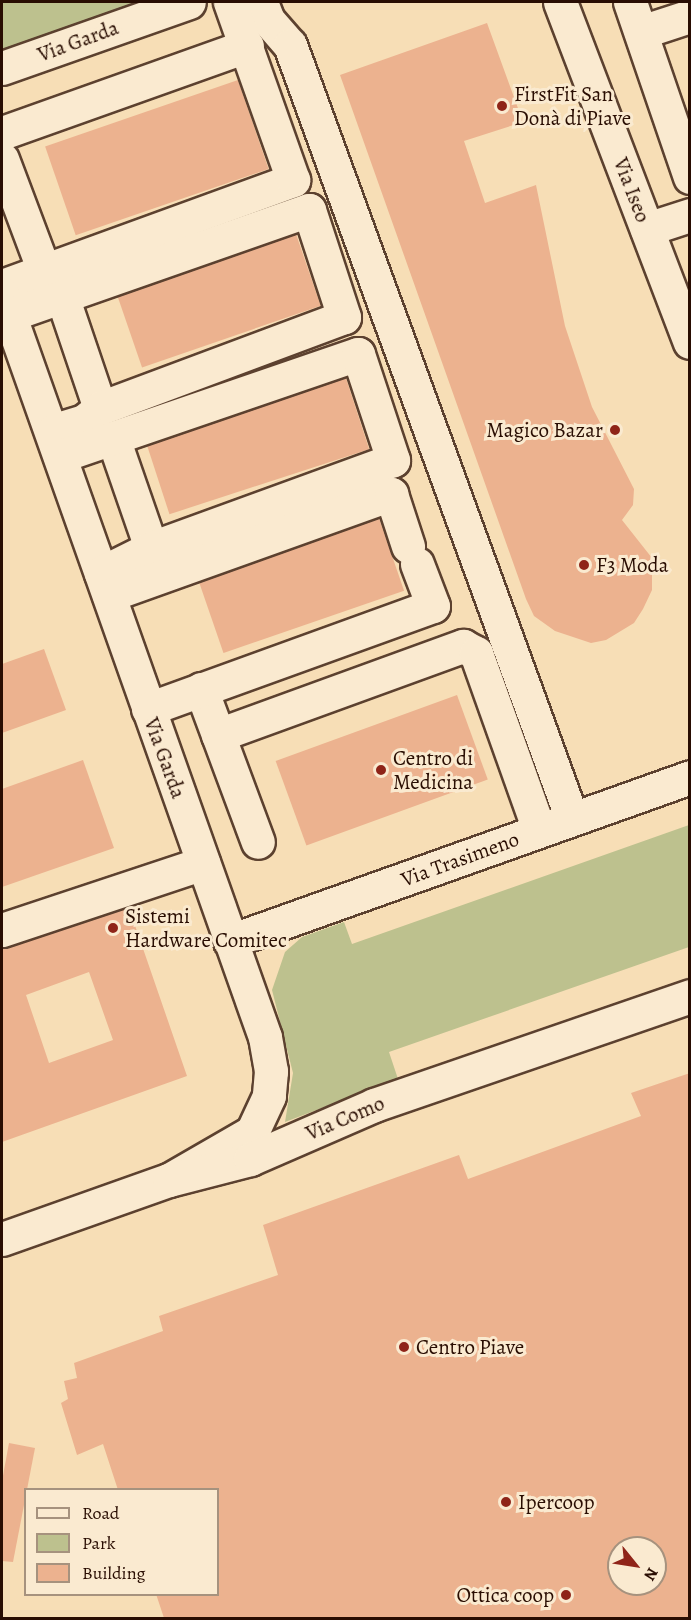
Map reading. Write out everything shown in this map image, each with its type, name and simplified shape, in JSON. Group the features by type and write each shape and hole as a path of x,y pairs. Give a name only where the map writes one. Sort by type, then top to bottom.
{"street":[{"name":"Via Garda","path":"2,68 189,2"},
{"path":"53,284 293,180 230,2"},
{"path":"261,2 268,20 290,45 572,819"},
{"name":"Via Iseo","path":"560,2 690,342"},
{"name":"Via Iseo","path":"567,2 574,39"},
{"path":"630,2 690,177"},
{"path":"641,32 690,15"},
{"path":"2,133 247,46"},
{"path":"2,159 100,408"},
{"path":"4,298 309,210 345,317 100,408 57,443"},
{"path":"647,229 690,215"},
{"name":"Via Garda","path":"4,298 265,1037 272,1071 269,1096 252,1132 169,1180"},
{"path":"57,443 112,438 358,354 393,460 151,548 105,584"},
{"path":"112,438 151,548"},
{"path":"105,584 391,494 433,606 148,708"},
{"path":"218,735 463,646 476,653 539,830"},
{"path":"201,689 258,842"},
{"name":"Via Trasimeno","path":"230,940 690,777"},
{"path":"2,930 203,863"},
{"name":"Via Como","path":"2,1239 169,1180 250,1158 374,1105 690,996"}],"green space":[{"path":"2,2 152,2 2,55"},
{"path":"689,825 689,947 389,1052 398,1079 285,1122 293,1073 272,990 285,952 302,937 344,922 352,944"}],"building":[{"path":"487,23 523,122 464,141 485,203 536,185 565,326 592,407 634,489 633,505 622,520 652,558 652,590 634,623 606,640 591,643 555,631 534,616 526,599 340,75"},
{"path":"238,80 269,169 76,235 45,146"},
{"path":"296,234 321,306 142,367 117,296"},
{"path":"346,378 369,449 169,514 146,443"},
{"path":"379,518 404,591 223,653 198,580"},
{"path":"44,649 66,710 2,733 2,664"},
{"name":"Centro di Medicina","path":"457,695 488,780 306,846 276,761"},
{"path":"83,760 114,848 2,887 2,789"},
{"path":"129,908 187,1076 2,1142 2,948","holes":["89,972 113,1040 49,1063 26,995"]},
{"name":"Centro Piave","path":"690,1073 690,1618 164,1618 157,1596 219,1596 219,1488 117,1488 103,1444 77,1455 61,1403 68,1399 64,1381 77,1378 74,1363 163,1331 159,1316 278,1275 263,1225 459,1155 468,1179 641,1116 631,1093"},
{"path":"9,1443 35,1448 27,1488 24,1488 24,1505 13,1562 2,1561 2,1481"}],"place":[{"name":"FirstFit San Donà di Piave","path":"502,106"},
{"name":"Magico Bazar","path":"615,430"},
{"name":"F3 Moda","path":"584,565"},
{"name":"Centro di Medicina","path":"381,770"},
{"name":"Sistemi Hardware Comitec","path":"113,928"},
{"name":"Centro Piave","path":"404,1347"},
{"name":"Ipercoop","path":"506,1502"},
{"name":"Ottica coop","path":"566,1595"}]}
